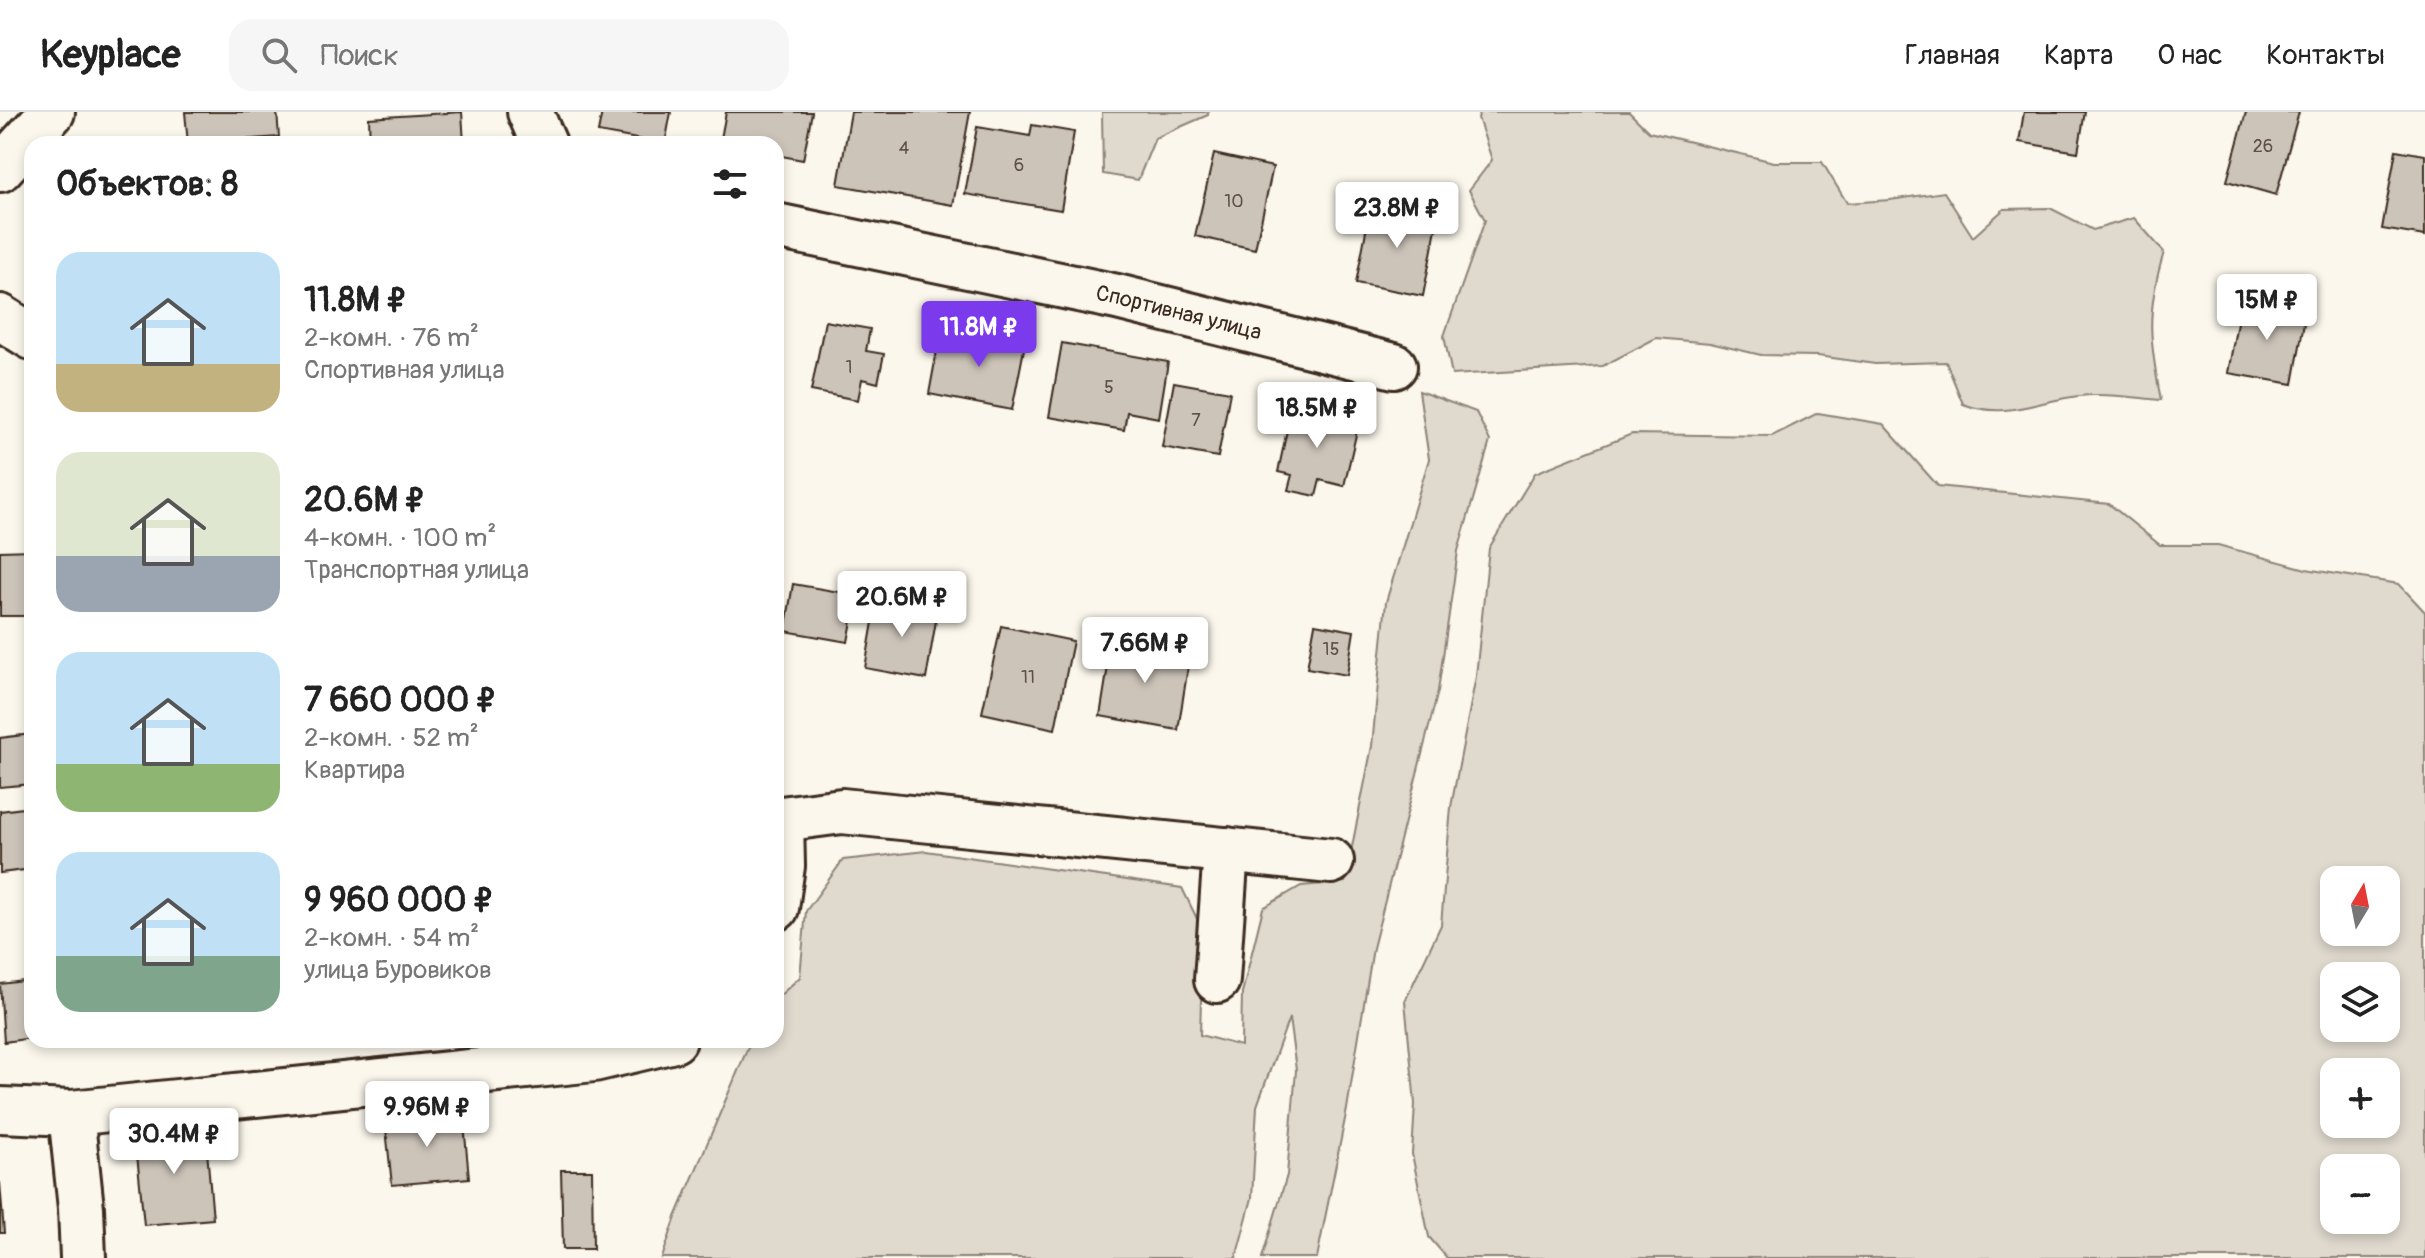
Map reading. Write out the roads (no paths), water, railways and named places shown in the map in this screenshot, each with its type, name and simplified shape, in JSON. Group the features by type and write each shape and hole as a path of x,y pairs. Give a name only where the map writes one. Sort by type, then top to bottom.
{"street":[{"path":"30,136 52,112"},
{"path":"530,112 540,136"},
{"path":"0,169 24,143"},
{"name":"Спортивная улица","path":"784,228 1117,297 1394,366"},
{"path":"0,317 24,332"},
{"path":"784,816 842,811 1331,861"},
{"path":"1217,980 1226,850"},
{"path":"0,1110 71,1113 594,1059 640,1048"},
{"path":"71,1113 83,1258"}]}
